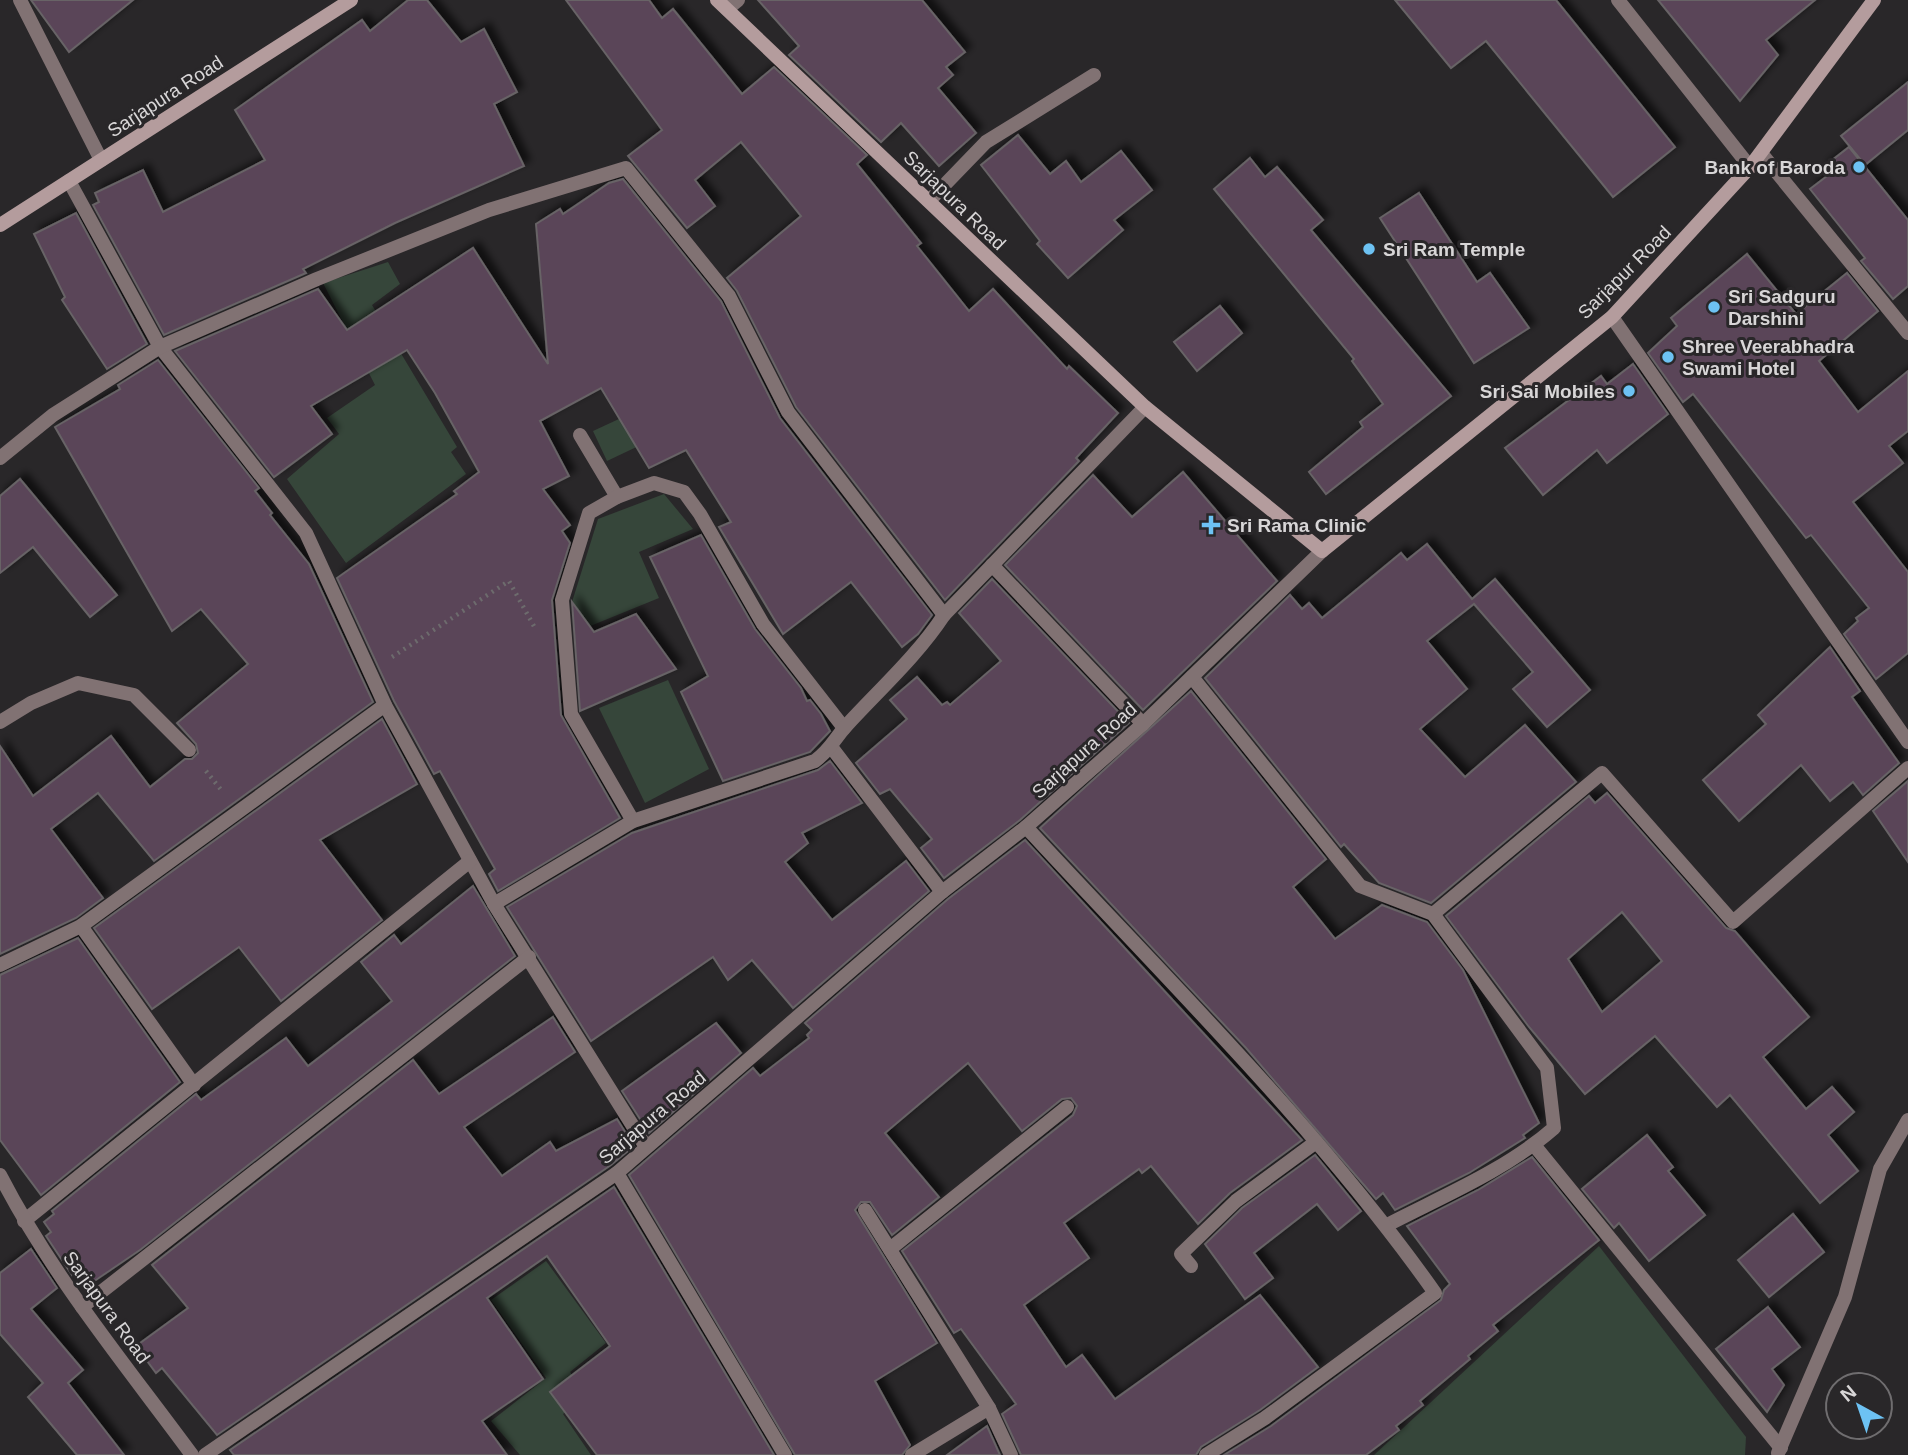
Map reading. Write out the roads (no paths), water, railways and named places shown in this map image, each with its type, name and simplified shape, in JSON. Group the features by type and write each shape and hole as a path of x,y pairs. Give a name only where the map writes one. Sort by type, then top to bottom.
{"main road":[{"name":"Sarjapura Road","path":"0,225 351,0"},
{"name":"Sarjapur Road","path":"1322,551 1612,317 1750,167 1874,0"},
{"name":"Sarjapura Road","path":"728,3 929,201 1145,407 1322,551"}],"street":[{"path":"20,0 101,160"},
{"path":"1618,0 1750,167"},
{"path":"929,201 986,142 1094,75"},
{"path":"1761,153 1908,333"},
{"path":"0,458 53,415 160,347 317,279 489,210 626,168 729,296 788,412 944,615"},
{"path":"69,181 160,347 306,533 386,705 470,861 646,1147"},
{"path":"1612,317 1908,742"},
{"path":"494,904 633,821 814,761 832,748 844,729 926,642 944,615 1145,407"},
{"path":"580,435 617,497"},
{"path":"633,821 571,714 562,600 589,513 617,497 654,482 684,492 700,514 763,624 844,729"},
{"name":"Sarjapura Road","path":"205,1455 617,1173 942,892 1026,827 1143,724 1322,551"},
{"path":"992,565 1143,724"},
{"path":"1192,677 1360,886 1433,914 1547,1068 1554,1128 1534,1145 1387,1225"},
{"path":"0,722 31,703 78,682 134,695 189,750"},
{"path":"0,965 80,926 386,705"},
{"path":"832,748 942,892"},
{"path":"1433,914 1602,773 1734,922 1908,768"},
{"path":"1026,827 1316,1142 1387,1225 1434,1293 1265,1418 1206,1455"},
{"path":"23,1221 470,861"},
{"path":"80,926 194,1085"},
{"path":"82,1307 529,957"},
{"path":"890,1249 1067,1107"},
{"path":"1534,1145 1779,1452 1845,1297 1880,1169 1908,1119"},
{"path":"1191,1266 1181,1254 1236,1201 1316,1142"},
{"path":"617,1173 785,1455"},
{"name":"Sarjapura Road","path":"0,1175 23,1221 82,1307 192,1455"},
{"path":"865,1210 989,1408 1011,1455"},
{"path":"912,1455 989,1408"}],"place":[{"name":"Bank of Baroda","path":"1859,167"},
{"name":"Sri Ram Temple","path":"1369,249"},
{"name":"Sri Sadguru Darshini","path":"1714,307"},
{"name":"Shree Veerabhadra Swami Hotel","path":"1668,357"},
{"name":"Sri Sai Mobiles","path":"1629,391"},
{"name":"Sri Rama Clinic","path":"1211,525"}]}
